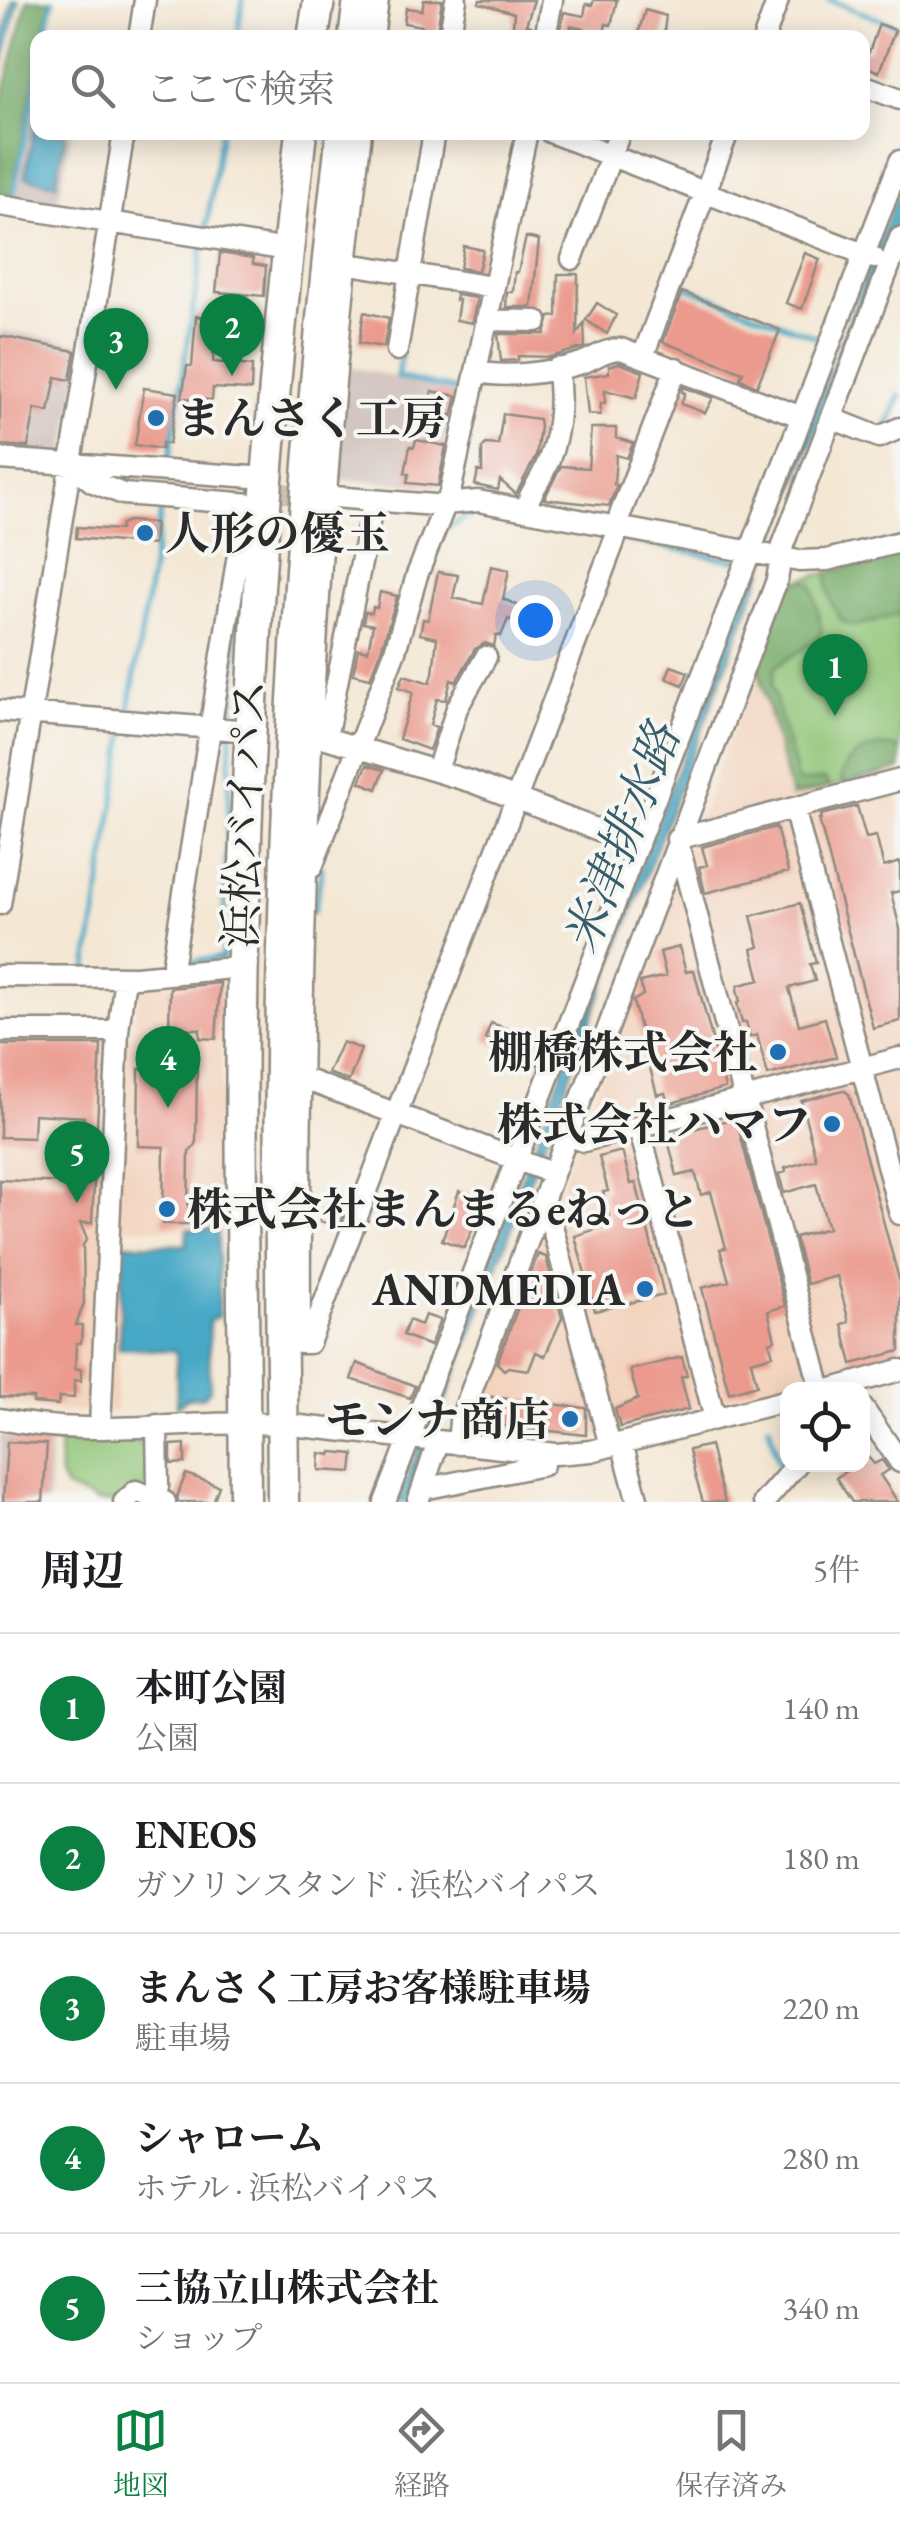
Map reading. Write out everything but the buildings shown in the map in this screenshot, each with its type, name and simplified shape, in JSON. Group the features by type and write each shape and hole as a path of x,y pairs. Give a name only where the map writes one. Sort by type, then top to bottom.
{"highway":[{"path":"315,30 318,0"},
{"path":"355,30 359,0"},
{"name":"浜松バイパス","path":"283,1502 264,1423 242,967 255,500 301,140"},
{"name":"浜松バイパス","path":"245,1502 264,1423 291,1343 281,1133 285,876 319,496 337,262 342,140"},
{"path":"266,1502 260,1321 269,1210 281,1133"}],"street":[{"path":"140,30 145,0"},
{"path":"374,30 378,0"},
{"path":"451,30 456,0"},
{"path":"546,30 552,0"},
{"path":"767,30 778,0"},
{"path":"870,87 900,99"},
{"path":"0,904 123,140"},
{"path":"360,140 337,262 492,287"},
{"path":"397,350 433,140"},
{"path":"304,867 312,867 395,651 445,505 524,140"},
{"path":"570,140 882,260"},
{"path":"572,258 617,140"},
{"path":"642,356 725,140"},
{"path":"533,1166 567,1135 777,580 778,558 831,418 882,260 900,161"},
{"path":"0,204 288,250"},
{"path":"385,1502 533,1166 638,845 802,417 882,260 900,238"},
{"path":"486,320 537,322"},
{"path":"476,372 522,374 582,364 612,349 676,368 802,417"},
{"path":"526,510 528,498 544,471 557,427 557,368"},
{"path":"319,496 318,738 304,867 291,1343 310,1342 676,368"},
{"path":"831,418 879,437 900,428"},
{"path":"0,459 70,465 255,500"},
{"path":"70,465 93,482 124,494 255,500"},
{"path":"319,496 445,505"},
{"path":"319,496 371,513 478,501 778,558 827,560 900,542"},
{"path":"174,972 239,551 255,500"},
{"path":"318,738 371,513"},
{"path":"438,771 457,708 486,657"},
{"path":"0,712 251,730"},
{"path":"318,738 438,771 638,845"},
{"path":"677,838 900,780"},
{"path":"794,808 900,1214"},
{"path":"677,838 819,1382"},
{"path":"0,976 125,977 242,967"},
{"path":"100,1427 118,1031 125,977"},
{"path":"0,1031 118,1031"},
{"path":"567,1135 584,1141 900,1058"},
{"path":"300,1080 533,1166"},
{"path":"639,1127 715,1419"},
{"path":"420,1496 444,1443 460,1420 538,1213 533,1166"},
{"path":"538,1213 550,1218 616,1444 638,1502"},
{"path":"865,1382 900,1370"},
{"path":"0,1419 60,1427 264,1423 543,1454 574,1453 616,1444 780,1402"},
{"path":"870,1418 900,1462"},
{"path":"124,1502 136,1491 159,1500 157,1425"},
{"path":"420,1496 543,1465 543,1454"},
{"path":"764,1502 790,1472"}],"shaded area":[{"path":"30,121 30,140 71,140 57,207 14,200"},
{"path":"0,330 85,344 64,456 0,451"},
{"path":"346,366 463,393 444,484 440,487 340,479 337,475"},
{"path":"900,553 900,1354 793,1382 780,1382 780,1386 588,1436 539,1437 478,1430 472,1420 785,591 795,581"},
{"path":"221,979 222,1230 124,1228 116,1411 60,1411 0,1403 0,1037 133,1036 139,983"},
{"path":"0,1435 51,1442 48,1502 0,1502"}],"green space":[{"path":"27,0 51,0 45,30 30,30 30,101 13,189 0,198 0,107"},
{"path":"900,553 900,769 791,797 757,664 785,591 795,581"},
{"path":"900,553 900,614 856,626 844,623 831,600 828,573"},
{"path":"802,579 812,584 822,632 817,640 775,667 772,685 798,782 825,779 828,784 824,789 795,796 790,791 757,664 785,591"},
{"path":"880,746 900,748 900,769 847,783 841,781 853,757"},
{"path":"152,1441 152,1484 116,1502 97,1502 66,1488 60,1477 59,1442"}],"water":[{"path":"13,0 19,0 0,76 0,50"},
{"path":"32,140 65,140 56,184 25,177"},
{"path":"900,186 900,210 407,1502 398,1502"},
{"path":"187,1229 218,1230 219,1316 209,1321 210,1390 203,1397 187,1398 177,1407 176,1351 119,1348 123,1244 186,1245"}],"waterway":[{"path":"47,30 53,0"},
{"path":"238,30 243,0"},
{"path":"829,0 900,27"},
{"path":"12,200 30,114"},
{"path":"206,230 220,140"},
{"path":"169,462 203,245"},
{"path":"676,283 824,340"},
{"path":"468,360 474,334"},
{"path":"401,355 397,377 461,391 463,386"},
{"path":"888,425 900,395"},
{"path":"447,528 476,511 608,536"},
{"path":"128,716 161,512"},
{"path":"623,539 738,561"},
{"path":"232,723 238,616"},
{"path":"87,970 126,727"},
{"path":"180,963 223,958 231,736"},
{"path":"314,911 322,868"},
{"path":"769,1426 780,1468"}],"tunnel":[{"path":"248,490 316,496"}],"place":[{"name":"ENEOS","path":"232,376"},
{"name":"まんさく工房お客様駐車場","path":"116,390"},
{"name":"まんさく工房","path":"156,418"},
{"name":"人形の優玉","path":"145,533"},
{"name":"本町公園","path":"835,716"},
{"name":"棚橋株式会社","path":"778,1052"},
{"name":"シャローム","path":"168,1108"},
{"name":"株式会社ハマフ","path":"832,1124"},
{"name":"三協立山株式会社","path":"77,1203"},
{"name":"株式会社まんまるeねっと","path":"167,1209"},
{"name":"ANDMEDIA","path":"645,1289"},
{"name":"モンナ商店","path":"570,1419"}],"water label":[{"name":"米津排水路","path":"621,838"}]}
